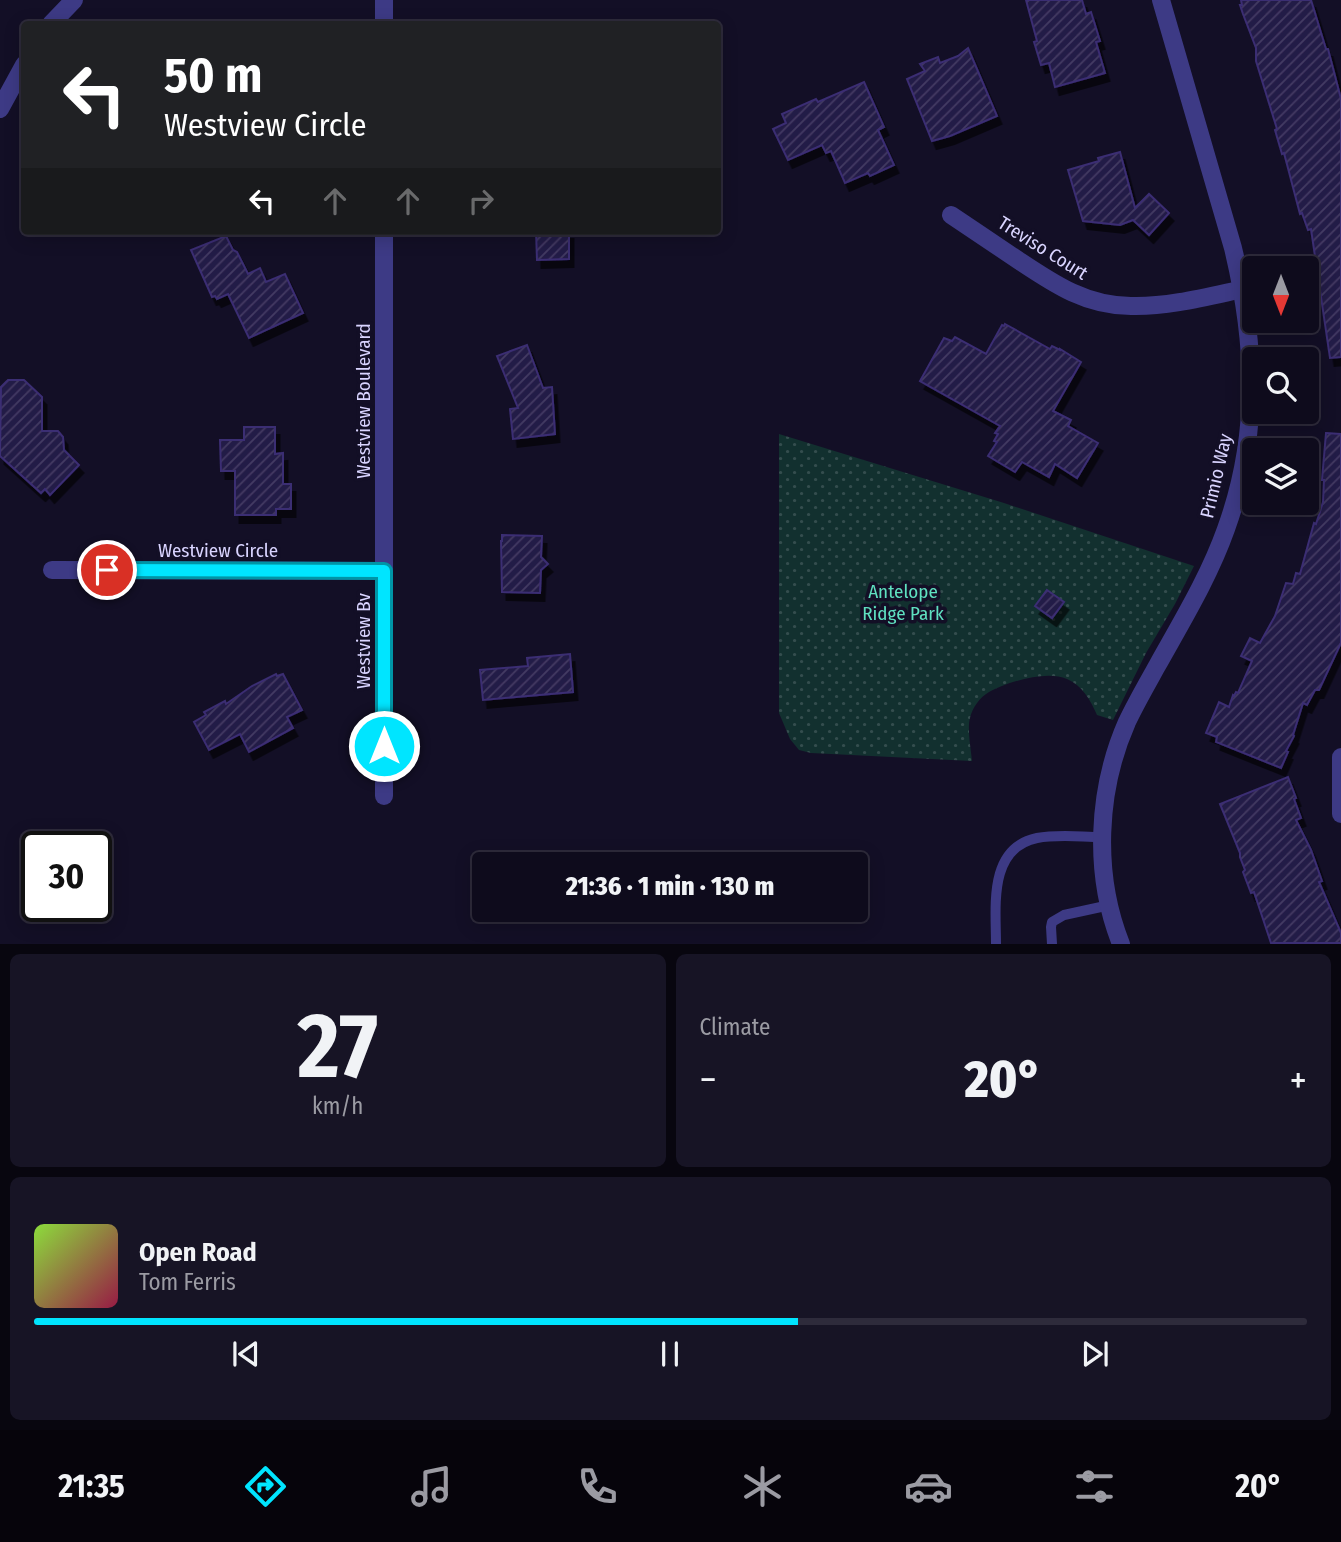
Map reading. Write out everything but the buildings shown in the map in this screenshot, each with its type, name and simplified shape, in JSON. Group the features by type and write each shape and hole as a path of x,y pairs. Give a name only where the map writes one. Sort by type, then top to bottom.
{"street":[{"path":"54,21 74,0"},
{"path":"384,0 384,21"},
{"name":"Primio Way","path":"1161,0 1233,248 1242,289"},
{"path":"0,109 21,70"},
{"name":"Treviso Court","path":"951,215 1058,286 1084,298 1117,305 1150,306 1200,299 1242,289"},
{"name":"Westview Boulevard","path":"384,235 384,571"},
{"name":"Primio Way","path":"1121,943 1105,883 1102,836 1108,783 1119,742 1132,713 1207,574 1227,527 1246,453 1251,401 1249,333"},
{"name":"Westview Circle","path":"52,570 384,571"},
{"name":"Westview Bv","path":"384,571 384,796"},
{"path":"1341,757 1341,814"}],"lane":[{"path":"996,943 996,884 1001,870 1015,849 1024,842 1046,836 1102,836"},
{"path":"1052,943 1052,922 1064,915 1110,905"}],"green space":[{"name":"Antelope Ridge Park","path":"779,434 1004,503 1194,566 1113,720 1097,715 1077,685 1067,679 1048,676 1016,681 997,688 977,703 969,722 972,761 811,753 799,750 790,739 779,713"}],"route":[{"path":"107,570 384,571 384,746"}]}
